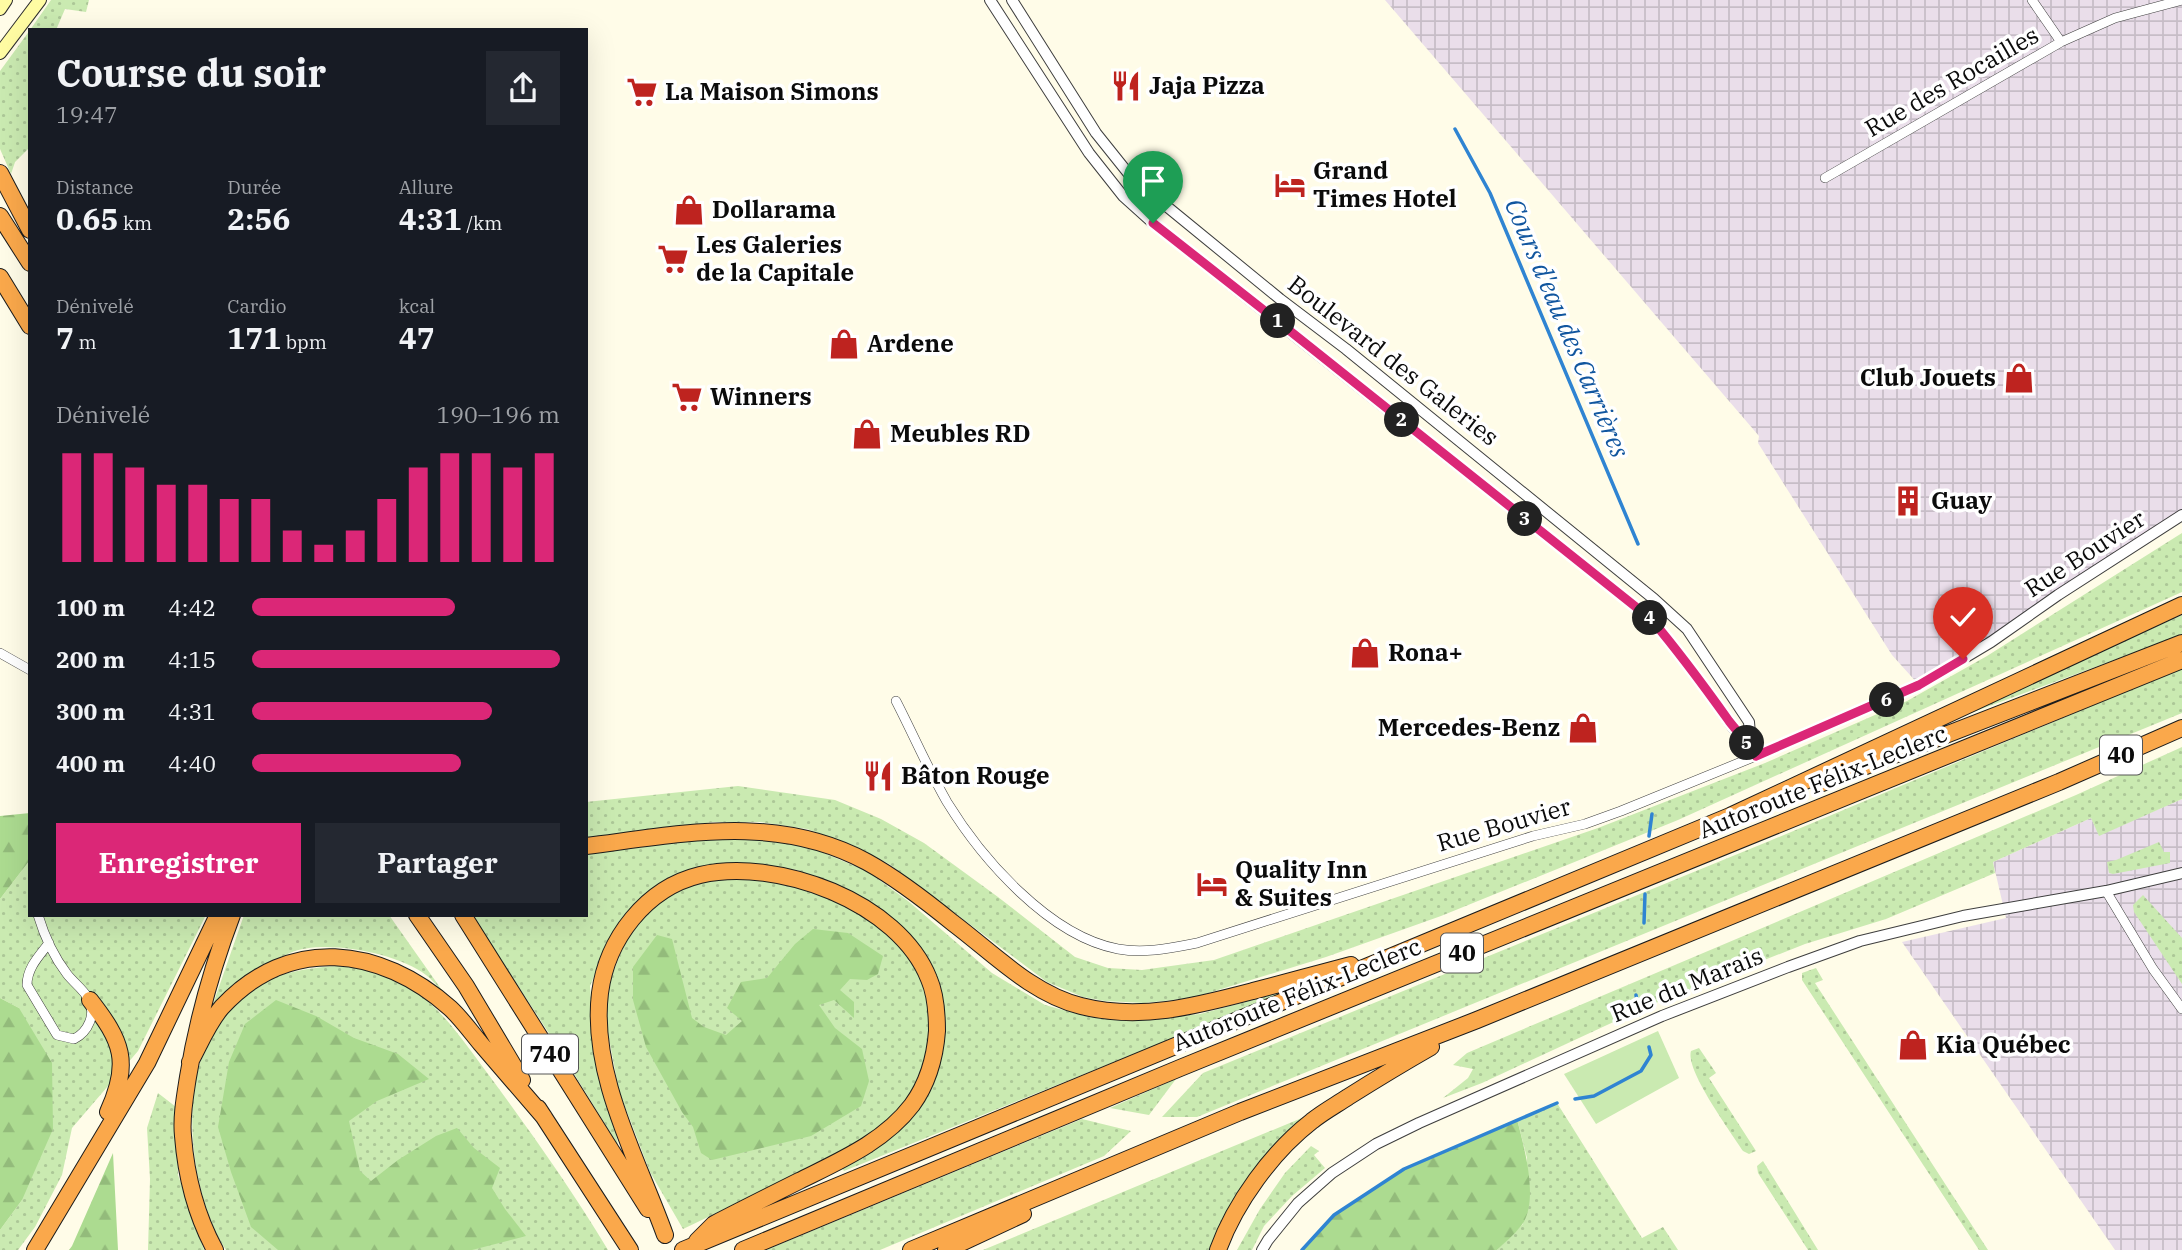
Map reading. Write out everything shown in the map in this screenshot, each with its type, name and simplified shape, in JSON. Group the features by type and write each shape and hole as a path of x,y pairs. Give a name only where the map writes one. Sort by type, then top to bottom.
{"highway":[{"path":"0,173 28,226"},
{"path":"0,216 28,260"},
{"path":"1,280 28,323"},
{"path":"687,1248 1730,816 2182,605"},
{"path":"1730,816 1804,790 2182,643"},
{"name":"Autoroute Félix-Leclerc","path":"743,1250 1180,1068 2182,660"},
{"name":"40","path":"911,1250 1240,1112 1477,1020 2047,787 2182,727"},
{"path":"588,846 732,830 769,832 815,841 867,862 901,884 1041,989 1080,1006 1106,1011 1165,1012 1199,1006 1414,948"},
{"path":"675,1250 642,1189 610,1086 602,1051 600,1015 600,992 608,960 619,936 636,914 674,885 699,876 748,871 801,880 857,904 902,937 930,980 937,1016 936,1052 927,1078 913,1103 899,1120 852,1155 714,1224 687,1248"},
{"path":"34,1250 147,1063 217,917"},
{"path":"215,1250 205,1233 191,1189 182,1134 197,1025 231,917"},
{"name":"740","path":"418,917 466,986 544,1117 630,1250"},
{"name":"740","path":"464,917 642,1189"},
{"path":"190,1062 211,1021 222,1008 268,970 315,956 367,961 412,980 451,1009 544,1117"},
{"path":"75,1185 118,1086 120,1051 116,1037 90,1000"},
{"path":"1217,1250 1225,1230 1262,1171 1313,1119 1477,1020"},
{"path":"946,1250 1240,1112"}],"main road":[{"path":"0,9 6,0"},
{"path":"0,52 40,0"}],"street":[{"name":"Boulevard des Galeries","path":"990,0 1089,153 1122,196 1651,619 1688,663 1753,751"},
{"name":"Boulevard des Galeries","path":"1012,0 1096,133 1132,178 1654,598 1686,629 1749,722 1753,751"},
{"path":"2032,0 2060,42"},
{"name":"Rue des Rocailles","path":"1825,178 2060,42 2115,18 2182,0"},
{"name":"Rue Bouvier","path":"896,701 947,801 977,845 996,867 1052,920 1075,935 1097,944 1140,951 1160,950 1197,943 1533,836 1585,824 1621,811 1753,751 1919,685 1991,642 2182,515"},
{"path":"0,653 28,669"},
{"name":"Rue du Marais","path":"1262,1250 1298,1203 1332,1173 1376,1144 1662,1016 1860,941 1963,916 2106,891 2182,873"},
{"path":"2106,891 2153,969 2182,1009"},
{"path":"39,917 49,943 66,973 90,1000 89,1027 83,1035 74,1039 57,1035 27,985 31,968 49,943"}],"shaded area":[{"path":"1385,0 2182,0 2182,514 1919,685 1892,655 1758,443 1759,436"},
{"path":"2182,799 2182,1250 2115,1250 1902,942 2006,918 1993,862 2091,818 2099,835"}],"green space":[{"path":"51,0 89,0 86,12 65,9 57,28 31,28"},
{"path":"28,33 28,149 15,162 11,174 0,149 0,71"},
{"path":"2182,533 2182,592 1678,820 1441,916 1326,957 1192,998 1144,1003 1105,1001 1083,997 1047,982 889,864 850,844 807,829 760,822 714,822 588,838 588,802 738,786 835,800 881,819 924,843 1075,957 1108,968 1142,970 1214,960 1598,828 1765,763 1907,701 1987,656"},
{"path":"2182,615 2182,635 1938,725"},
{"path":"2182,668 2182,713 1197,1117 1162,1117 1203,1073 1767,842"},
{"path":"2182,747 2182,799 2099,836 2091,818 1993,862 1995,873 1886,919 1805,944 1648,1006 1482,1083 1443,1098 1468,1078 1473,1069 1453,1065 1467,1053 2076,795"},
{"path":"28,813 28,863 0,899 0,816"},
{"path":"749,836 814,849 867,871 908,901 992,973 1045,1005 1085,1016 1131,1021 1200,1014 1295,989 844,1171 842,1168 889,1138 923,1103 942,1017 905,933 860,896 797,870 744,863 699,868 644,895 612,933 590,986 594,1051 618,1145 473,917 588,917 588,852 699,838"},
{"path":"2159,842 2164,852 2170,852 2170,863 2109,873 2107,862"},
{"path":"28,863 28,917 205,917 138,1051 72,1128 62,1175 35,1227 18,1250 0,1250 0,1230 22,1200 19,1008 0,998 0,899"},
{"path":"721,878 795,886 842,904 884,932 902,950 916,970 926,993 931,1018 931,1041 918,1084 905,1103 880,1127 836,1154 683,1229 650,1172 619,1091 606,1023 608,986 627,937 646,914 669,894 694,884"},
{"path":"2143,895 2182,938 2182,984 2134,912 2133,905"},
{"path":"243,917 390,917 451,1003 426,975 398,960 360,950 321,947 290,953 269,963 213,1004"},
{"path":"813,929 848,933 883,956 878,974 867,980 850,979 840,990 854,1002 854,1018 834,1000 819,1005 835,1028 862,1049 869,1081 861,1106 811,1136 712,1160 701,1153 693,1127 646,1047 633,1000 633,967 657,935 672,939 692,1018 704,1027 726,1035 742,1021 727,1008 741,982 767,978 795,944"},
{"path":"338,966 390,977 418,993 439,1011 537,1141 608,1250 226,1250 206,1209 195,1159 193,1108 195,1085 203,1053 225,1016 256,986 277,976"},
{"path":"1816,968 1823,980 1815,983 1988,1250 1979,1250 1802,980 1802,973"},
{"path":"0,998 19,1008 52,1063 53,1129 22,1200 0,1230"},
{"path":"276,1000 316,1016 354,1038 398,1054 429,1079 377,1101 349,1121 360,1171 371,1181 436,1136 457,1128 474,1148 500,1168 492,1188 526,1236 472,1250 278,1250 251,1227 218,1127 229,1062 245,1024"},
{"path":"1658,1031 1679,1078 1596,1124 1564,1074"},
{"path":"1699,1048 1716,1073 1709,1078 1756,1151 1749,1154 1743,1151 1702,1086 1691,1060 1691,1051"},
{"path":"1176,1079 1149,1115 1110,1108"},
{"path":"158,1093 176,1107 178,1175 204,1250 148,1250 150,1179 147,1128"},
{"path":"1557,1103 1642,1238 1663,1227 1678,1250 1497,1250 1523,1224 1527,1158 1517,1119"},
{"path":"1309,1115 1230,1210 1209,1250 983,1250"},
{"path":"1082,1119 1131,1131 1104,1156 880,1250 766,1250"},
{"path":"1517,1119 1529,1174 1529,1203 1527,1216 1521,1226 1497,1250 1302,1250 1334,1215 1404,1169"},
{"path":"1311,1146 1319,1151 1314,1155 1325,1168 1292,1196 1264,1226 1252,1250 1237,1250 1260,1209 1285,1173"},
{"path":"113,1153 118,1250 69,1250 72,1246"},
{"path":"1763,1161 1818,1250 1808,1250 1758,1173 1757,1166"}],"waterway":[{"name":"Cours d'eau des Carrières","path":"1455,129 1490,193 1638,544"},
{"name":"Cours d'eau des Carrières","path":"1649,836 1652,814"},
{"name":"Cours d'eau des Carrières","path":"1644,923 1645,894"},
{"name":"Cours d'eau des Carrières","path":"1636,995 1639,1015"},
{"name":"Cours d'eau des Carrières","path":"1575,1099 1594,1096 1641,1071 1651,1055 1649,1047"},
{"name":"Cours d'eau des Carrières","path":"1302,1250 1334,1215 1404,1169 1557,1103"}],"place":[{"name":"Jaja Pizza","path":"1126,86"},
{"name":"La Maison Simons","path":"642,92"},
{"name":"Grand Times Hotel","path":"1290,185"},
{"name":"Dollarama","path":"689,210"},
{"name":"Les Galeries de la Capitale","path":"673,259"},
{"name":"Ardene","path":"844,344"},
{"name":"Club Jouets","path":"2019,378"},
{"name":"Winners","path":"687,397"},
{"name":"Meubles RD","path":"867,434"},
{"name":"Guay","path":"1908,501"},
{"name":"Rona+","path":"1365,653"},
{"name":"Mercedes-Benz","path":"1583,728"},
{"name":"Bâton Rouge","path":"878,776"},
{"name":"Quality Inn & Suites","path":"1212,884"},
{"name":"Kia Québec","path":"1913,1045"}],"route":[{"path":"1153,223 1651,619 1688,663 1756,756 1881,703 1919,685 1963,659"}]}
